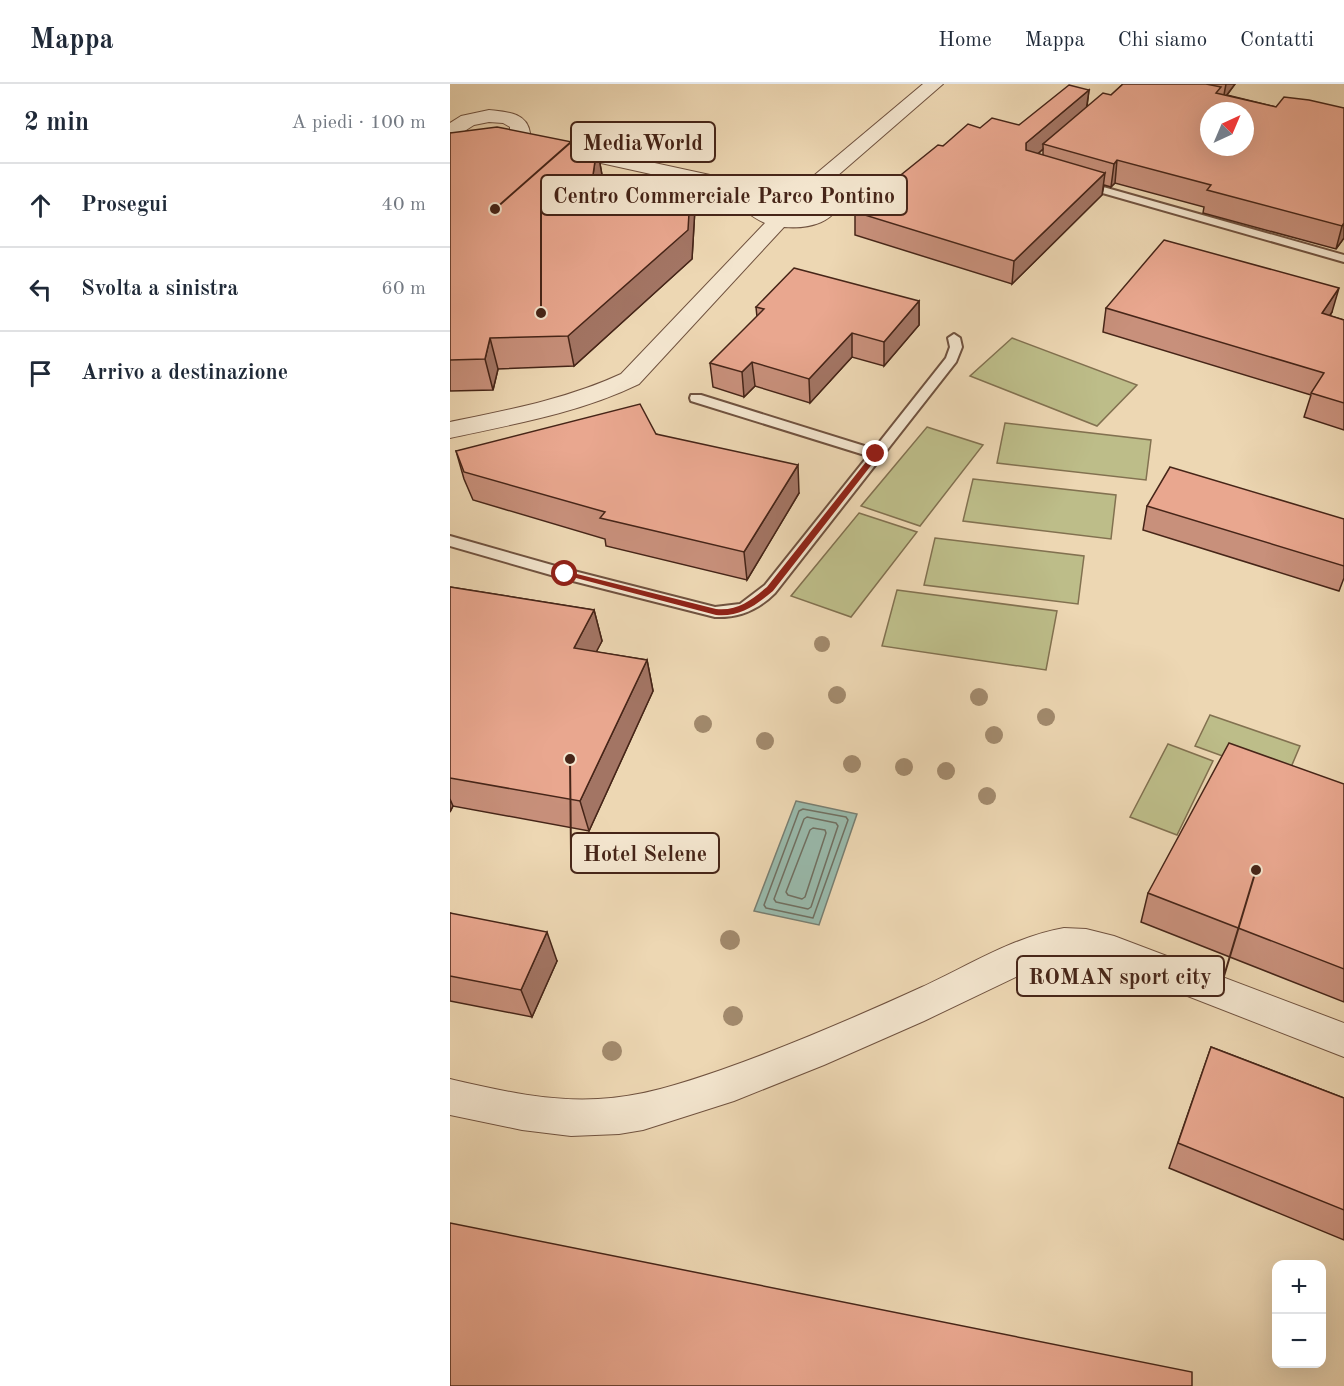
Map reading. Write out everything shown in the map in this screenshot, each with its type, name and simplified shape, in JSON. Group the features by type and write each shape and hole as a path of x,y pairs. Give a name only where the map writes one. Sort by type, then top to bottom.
{"street":[{"path":"815,185 934,84"},
{"path":"457,136 478,118 499,116 515,121 532,140"},
{"path":"457,136 501,144 532,140 759,192"},
{"path":"784,183 815,185 831,195 832,202 828,210 812,218 779,220 762,214 756,208 754,198 759,192 784,183"},
{"path":"450,430 551,408 611,388 630,379 779,220"},
{"path":"450,1097 485,1106 545,1116 595,1118 642,1112 685,1101 785,1065 878,1025 1039,950 1075,942 1093,944 1114,951 1344,1040"}],"lane":[{"path":"1074,182 1344,259"},
{"path":"450,541 565,574 728,613 751,605 762,597 952,359 956,347 954,338"},
{"path":"696,398 876,454"}],"green space":[{"path":"1012,338 1137,385 1097,426 970,376"},
{"path":"1005,423 1151,440 1146,480 997,463"},
{"path":"927,427 983,445 920,526 861,506"},
{"path":"973,479 1116,495 1111,539 963,521"},
{"path":"859,513 917,532 851,617 791,596"},
{"path":"935,538 1084,556 1078,604 924,585"},
{"path":"897,590 1057,611 1046,670 882,646"},
{"path":"1210,715 1300,746 1286,779 1195,746"},
{"path":"1168,744 1213,761 1177,835 1130,817"}],"water":[{"path":"796,801 857,814 819,925 754,911"}],"building":[{"path":"1123,84 1206,84 1221,87 1216,93 1276,107 1284,97 1344,108 1344,223 1342,226 1207,190 1211,185 1117,160 1114,164 1043,144 1103,93 1111,95"},
{"path":"1069,85 1089,90 1026,143 1026,150 1105,173 1014,261 855,212 938,145 943,146 968,124 980,128 992,118 1019,125"},
{"path":"497,127 597,147 592,182 691,179 688,230 568,336 490,338 485,359 450,360 450,133"},
{"path":"1164,240 1339,288 1322,313 1344,320 1344,403 1311,393 1324,373 1106,308"},
{"path":"794,268 919,301 884,342 852,333 809,379 752,362 742,372 710,363 764,309 756,307"},
{"path":"640,404 656,434 798,465 744,552 600,518 605,512 464,472 456,451"},
{"path":"1170,467 1344,519 1344,566 1147,506"},
{"path":"450,587 594,610 574,648 647,660 580,801 450,778"},
{"path":"1229,743 1344,784 1344,969 1148,893"},
{"path":"450,913 547,932 521,990 450,976"},
{"path":"1211,1047 1344,1098 1344,1210 1178,1143"},
{"path":"450,1223 1192,1372 1192,1386 450,1386"}],"place":[{"name":"MediaWorld","path":"495,209"},
{"name":"Centro Commerciale Parco Pontino","path":"541,313"},
{"name":"Hotel Selene","path":"570,759"},
{"name":"ROMAN sport city","path":"1256,870"}],"route":[{"path":"565,574 716,612 728,613 740,610 751,605 770,589 876,454"}]}
